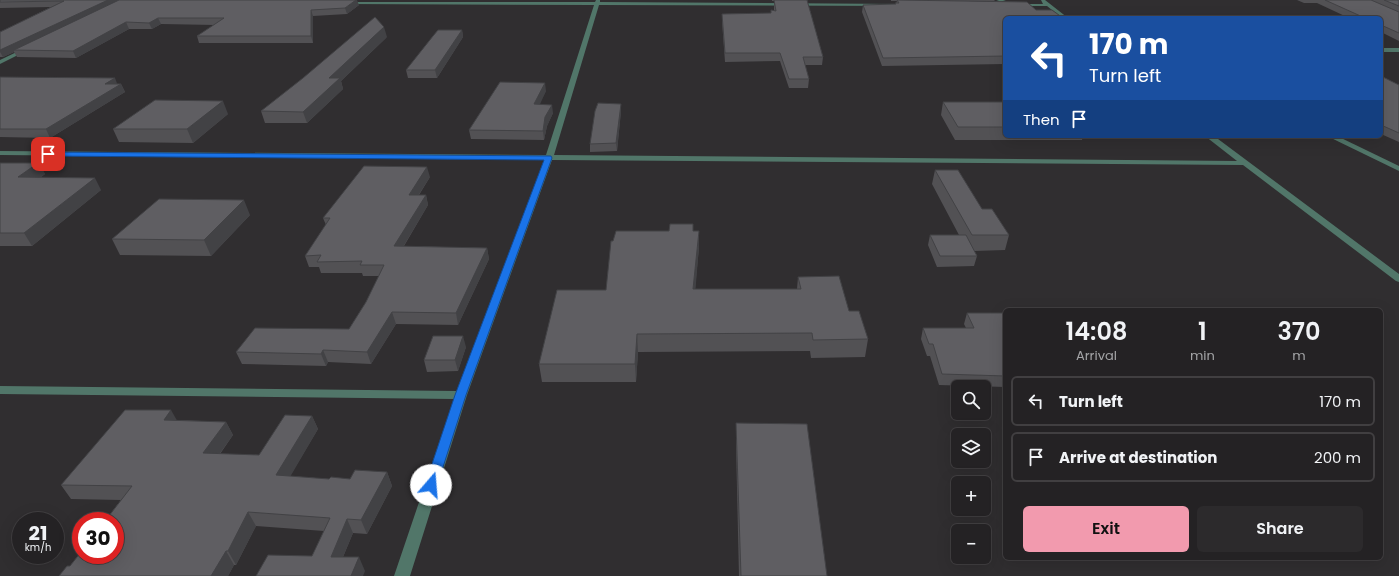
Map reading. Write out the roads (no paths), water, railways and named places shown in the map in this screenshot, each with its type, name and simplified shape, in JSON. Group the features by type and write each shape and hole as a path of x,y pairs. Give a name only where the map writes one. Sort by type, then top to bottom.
{"street":[{"path":"988,5 1004,0"},
{"path":"1042,0 1062,16"},
{"path":"337,3 598,2 908,5"},
{"path":"402,576 461,395 549,158 598,2"},
{"path":"980,5 1048,5"},
{"path":"0,62 34,45"},
{"path":"1383,50 1399,50"},
{"path":"1212,138 1399,279"},
{"path":"1335,138 1399,169"},
{"path":"0,153 1245,163"},
{"path":"0,390 461,395"}]}
